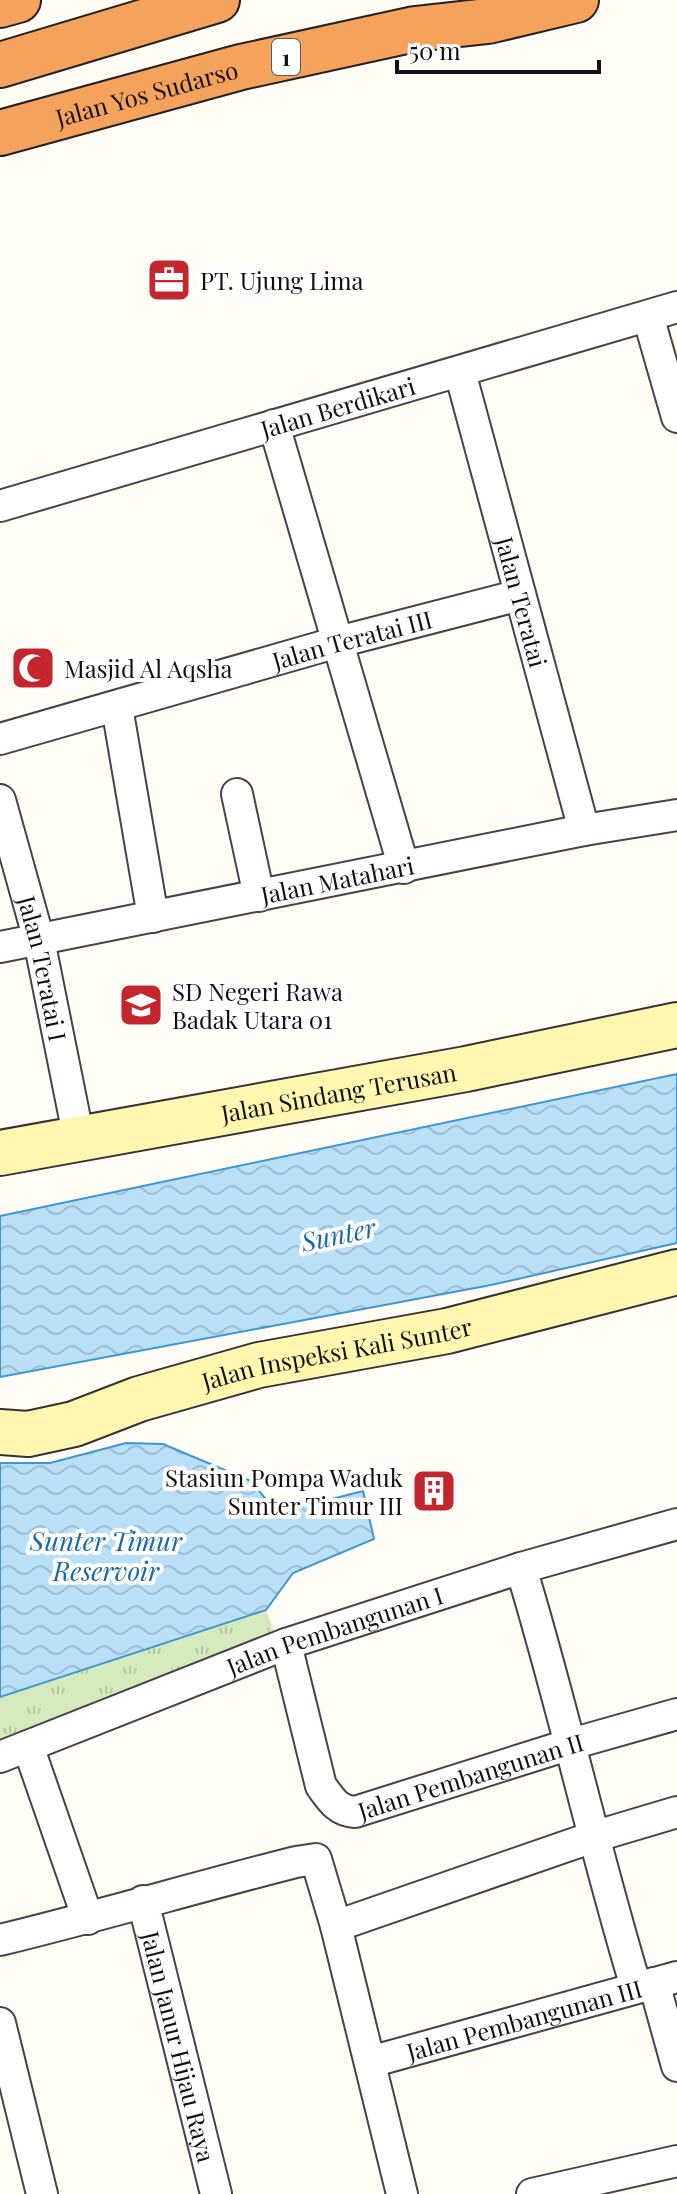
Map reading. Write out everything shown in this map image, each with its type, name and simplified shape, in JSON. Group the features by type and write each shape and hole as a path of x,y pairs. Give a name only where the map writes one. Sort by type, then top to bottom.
{"highway":[{"path":"0,5 18,0"},
{"path":"0,65 217,0"},
{"name":"Jalan Yos Sudarso","path":"0,133 241,67 415,29 488,21 576,0"}],"street":[{"name":"Jalan Berdikari","path":"0,506 677,307"},
{"path":"648,316 677,417"},
{"name":"Jalan Teratai","path":"460,372 584,830"},
{"path":"274,425 404,868"},
{"name":"Jalan Teratai III","path":"0,739 338,642 520,595"},
{"path":"117,707 153,917"},
{"path":"237,794 259,896"},
{"name":"Jalan Teratai I","path":"0,800 39,940 79,1139"},
{"name":"Jalan Matahari","path":"0,947 584,830 677,815"},
{"name":"Jalan Sindang Terusan","path":"0,1153 466,1069 677,1025"},
{"name":"Jalan Inspeksi Kali Sunter","path":"0,1432 28,1434 74,1424 139,1399 259,1365 447,1331 677,1272"},
{"name":"Jalan Pembangunan I","path":"0,1757 286,1644 521,1568 677,1524"},
{"path":"521,1568 552,1669 593,1837 656,1983 677,2066"},
{"name":"Jalan Pembangunan II","path":"286,1644 321,1786 334,1804 344,1811 355,1812 677,1714"},
{"path":"28,1746 88,1919"},
{"path":"336,1926 593,1837 677,1812"},
{"path":"0,1940 316,1859 336,1926 402,2194"},
{"name":"Jalan Janur Hijau Raya","path":"143,1901 216,2194"},
{"name":"Jalan Pembangunan III","path":"370,2062 656,1983"},
{"path":"0,2023 42,2194"},
{"path":"532,2194 677,2161"}],"green space":[{"path":"266,1610 280,1647 0,1740 0,1697"}],"water":[{"name":"Sunter","path":"677,1074 677,1243 491,1285 0,1377 0,1216"},
{"name":"Sunter Timur Reservoir","path":"126,1443 163,1444 251,1481 277,1513 363,1491 374,1539 293,1573 266,1610 0,1697 0,1463 50,1463"}],"place":[{"name":"PT. Ujung Lima","path":"169,280"},
{"name":"Masjid Al Aqsha","path":"33,668"},
{"name":"SD Negeri Rawa Badak Utara 01","path":"141,1005"},
{"name":"Stasiun Pompa Waduk Sunter Timur III","path":"434,1491"}]}
